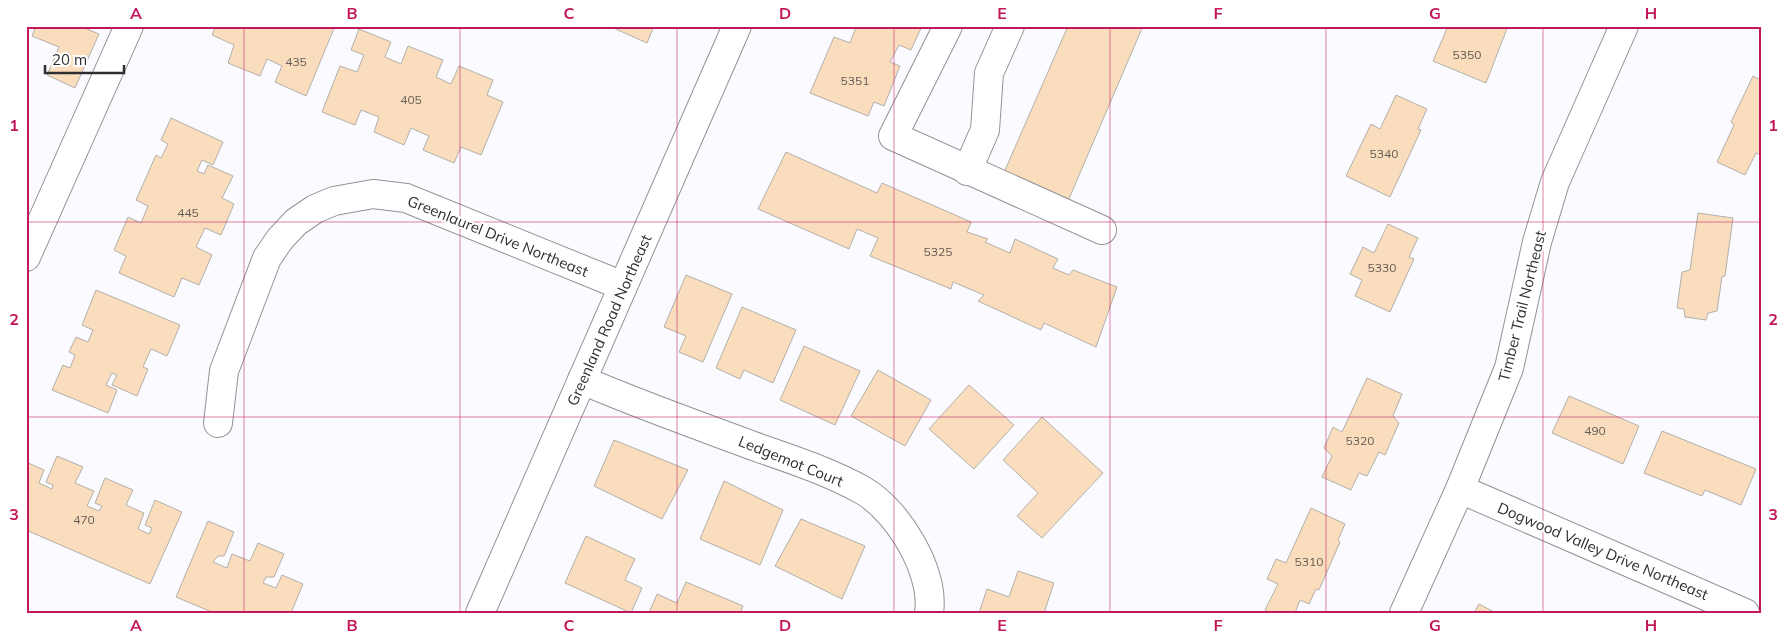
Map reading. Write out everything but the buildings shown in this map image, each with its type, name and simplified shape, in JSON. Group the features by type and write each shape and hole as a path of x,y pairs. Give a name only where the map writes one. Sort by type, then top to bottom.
{"street":[{"path":"26,257 129,26"},
{"name":"Greenland Road Northeast","path":"480,613 737,26"},
{"path":"948,26 893,136 967,171 1102,230"},
{"path":"967,171 985,130 989,74 1010,26"},
{"name":"Timber Trail Northeast","path":"1404,613 1460,489 1509,368 1537,242 1555,182 1624,26"},
{"name":"Greenlaurel Drive Northeast","path":"218,423 224,371 267,258 280,239 296,222 314,209 334,200 373,194 406,198 624,286"},
{"name":"Ledgemot Court","path":"582,380 806,465 865,492 883,507 903,531 920,558 929,584 929,613"},
{"name":"Dogwood Valley Drive Northeast","path":"1460,489 1745,613"}]}
